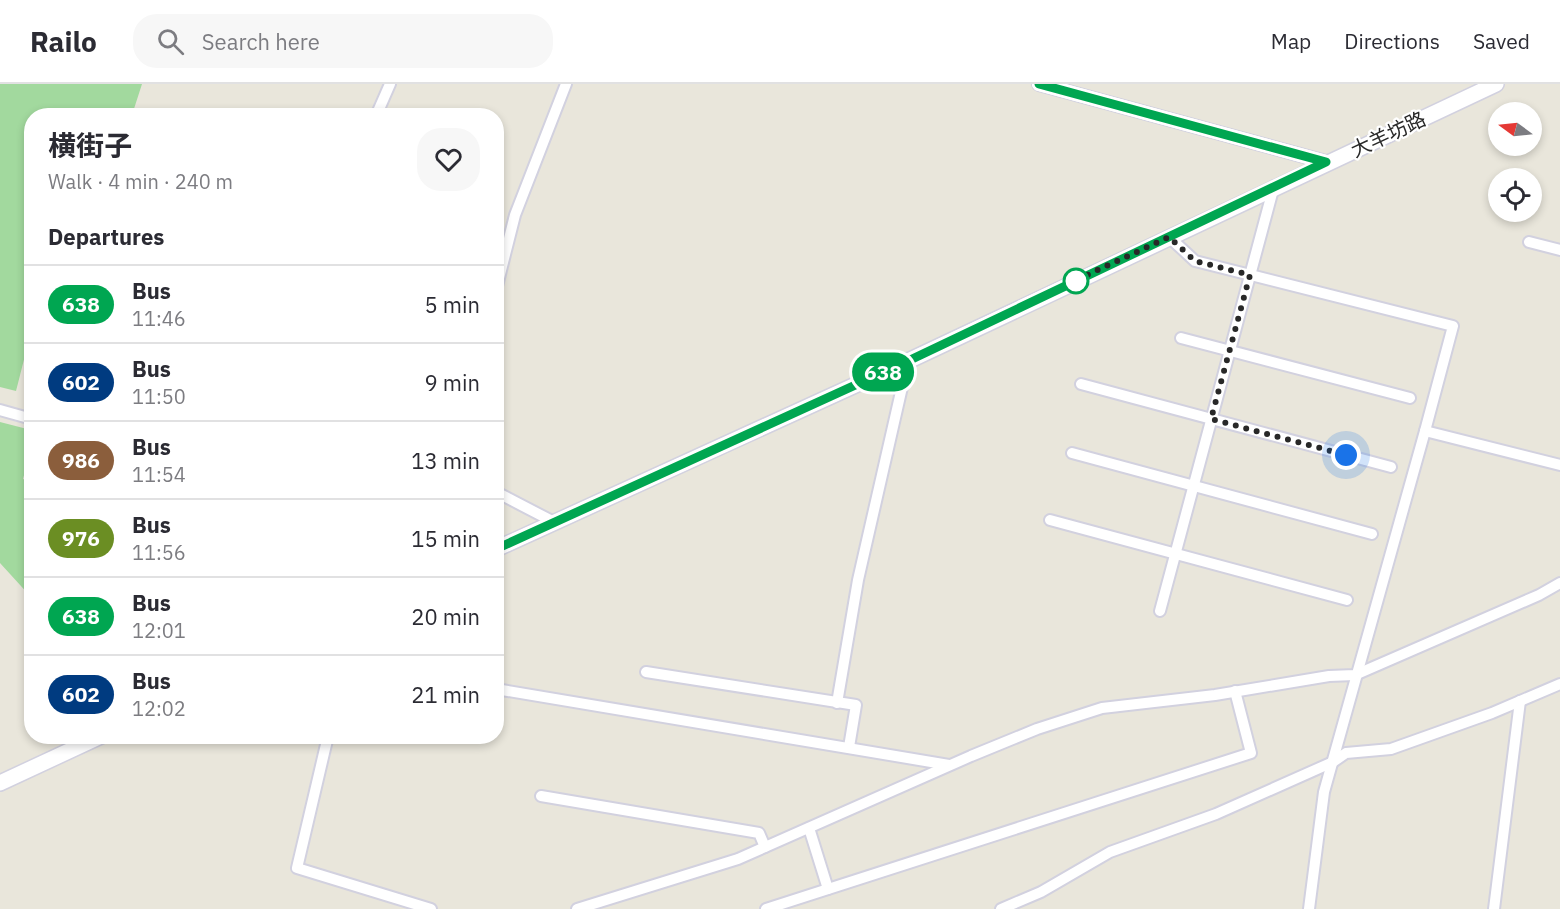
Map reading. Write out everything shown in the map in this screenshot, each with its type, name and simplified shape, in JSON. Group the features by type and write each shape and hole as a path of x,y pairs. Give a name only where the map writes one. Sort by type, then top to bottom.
{"main road":[{"name":"大羊坊路","path":"504,545 908,361 1274,186 1496,84"},
{"path":"0,783 84,744"}],"street":[{"path":"380,108 390,84"},
{"path":"504,258 515,215 566,84"},
{"path":"1039,84 1326,162"},
{"path":"1160,612 1274,186"},
{"path":"1169,237 1195,261 1453,326 1324,792 1309,909"},
{"path":"1529,242 1560,250"},
{"path":"1181,338 1410,398"},
{"path":"837,703 858,580 908,361"},
{"path":"1081,384 1391,467"},
{"path":"0,410 24,417"},
{"path":"1425,431 1560,465"},
{"path":"1072,453 1372,534"},
{"path":"504,496 554,522"},
{"path":"1050,520 1347,600"},
{"path":"577,909 738,859 949,765 1037,729 1102,708 1235,692 1329,676 1355,675 1539,595 1560,583"},
{"path":"646,672 856,705 849,747"},
{"path":"1001,909 1041,892 1110,852 1216,814 1334,762 1346,753 1391,749 1560,684"},
{"path":"504,690 949,765"},
{"path":"766,909 1251,753 1235,692"},
{"path":"1494,909 1520,701"},
{"path":"326,744 297,868 431,909"},
{"path":"541,796 759,833 765,847"},
{"path":"809,828 828,889"}],"green space":[{"path":"0,84 142,84 134,108 24,108 24,360 16,391 0,387"},
{"path":"0,422 24,428 24,589 0,563"}],"bus line":[{"name":"638","path":"504,545 908,361 1326,162 1039,84"}],"route":[{"path":"1076,281 1072,282 1169,237 1195,261 1250,275 1211,419 1346,455"}]}
